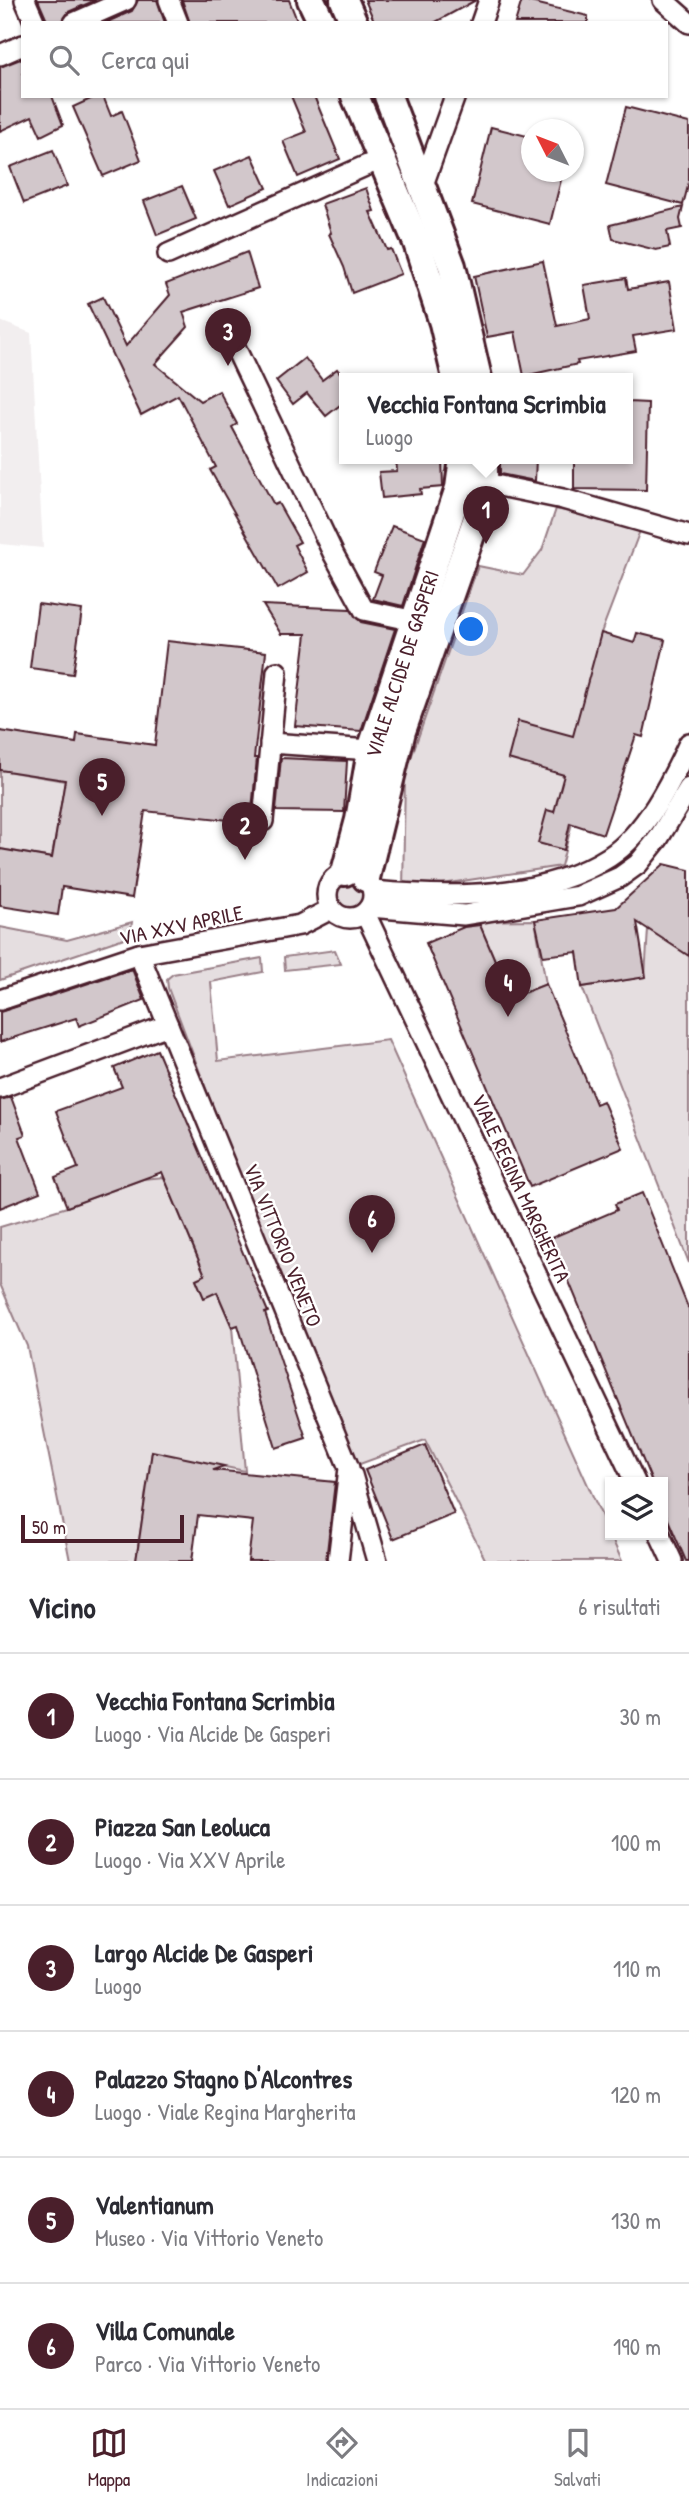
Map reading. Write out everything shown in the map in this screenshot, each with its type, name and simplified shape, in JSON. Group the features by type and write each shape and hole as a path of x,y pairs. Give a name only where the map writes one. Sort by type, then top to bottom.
{"main road":[{"path":"312,0 321,21"},
{"path":"344,0 354,21"},
{"path":"356,98 417,243 443,323 455,373"},
{"path":"388,98 452,266 477,373"},
{"name":"VIALE ALCIDE DE GASPERI","path":"364,892 359,820 371,750 459,488 462,464"},
{"path":"364,892 402,732 484,498 485,471"}],"street":[{"path":"25,0 34,21"},
{"path":"78,21 125,0"},
{"path":"169,0 177,21"},
{"path":"482,21 489,0"},
{"path":"663,0 689,23"},
{"path":"0,55 21,46"},
{"path":"423,185 454,98"},
{"path":"168,254 383,158"},
{"path":"235,347 334,555 364,610 415,621"},
{"path":"485,471 563,499 689,535"},
{"path":"263,821 277,672"},
{"path":"270,743 371,750"},
{"path":"364,892 359,917 343,917 331,909 327,902 328,887 433,897 511,890 569,876 610,856 641,827 689,743"},
{"path":"364,892 464,915 578,895 620,877 638,864 658,839 689,788"},
{"name":"VIALE REGINA MARGHERITA","path":"364,892 633,1477"},
{"name":"VIA XXV APRILE","path":"0,1000 139,954 300,925 331,909"},
{"name":"VIA VITTORIO VENETO","path":"139,954 349,1468 338,1561"},
{"path":"0,1088 168,1025"},
{"path":"349,1468 377,1561"},
{"path":"662,1540 672,1561"}],"shaded area":[{"path":"0,321 31,333 43,548 0,544"},
{"path":"556,509 641,528 601,633 617,646 561,866 403,890 405,775 478,566 523,575 542,550"},
{"path":"0,770 65,781 52,858 0,849"},
{"path":"345,872 373,891 359,917 351,918 339,914 328,900 328,886"},
{"path":"535,920 546,984 511,998 478,921"},
{"path":"132,922 130,936 0,980 0,927 67,940"},
{"path":"648,929 689,956 689,1263 582,987 645,977"},
{"path":"335,950 341,964 285,970 284,957"},
{"path":"262,958 263,972 211,982 218,1061 388,1040 605,1523 605,1540 613,1540 622,1561 486,1561 425,1440 349,1468 168,988 167,979 173,974"},
{"path":"164,1177 205,1275 196,1279 204,1298 217,1292 232,1327 245,1471 152,1452 136,1561 70,1561 27,1346 0,1284 0,1227 67,1207 143,1179"}],"building":[{"path":"38,0 96,0 68,12 63,21 47,21"},
{"path":"138,0 157,0 164,21 110,21 132,11"},
{"path":"182,0 289,0 297,21 189,21"},
{"path":"365,0 476,0 438,21 374,21"},
{"path":"522,0 588,16 588,21 516,21"},
{"path":"21,59 21,98 53,98 63,125 41,136 32,116 0,131 0,67"},
{"path":"93,98 104,98 111,116 122,111 141,160 103,176 73,107"},
{"path":"292,98 315,98 340,159 298,177 283,141 306,132"},
{"path":"626,107 689,123 689,182 683,205 606,185"},
{"path":"491,127 521,134 521,182 560,182 550,224 472,204"},
{"path":"53,150 67,186 24,203 10,167"},
{"path":"252,155 267,188 229,205 214,171"},
{"path":"182,186 196,219 157,235 144,201"},
{"path":"366,188 374,211 370,212 387,250 391,249 401,274 352,293 329,234 331,233 322,204"},
{"path":"683,207 680,219 682,228 667,231 670,247 656,250 613,239 610,225"},
{"path":"247,252 258,288 183,312 188,327 155,364 200,401 219,391 237,424 232,427 274,505 278,503 300,542 294,545 308,572 278,589 210,470 216,467 178,395 141,415 88,304 103,297 126,346 170,295 166,284"},
{"path":"543,261 557,326 590,319 584,285 626,278 628,289 669,282 677,329 633,336 636,351 577,361 578,364 538,373 523,373 515,332 487,337 474,276"},
{"path":"305,358 322,380 337,369 340,373 339,406 326,416 307,393 293,404 276,381"},
{"path":"633,402 648,403 646,490 574,489 574,464 633,464"},
{"path":"396,464 442,464 443,487 420,489 421,494 382,498 379,472 397,471"},
{"path":"500,464 536,464 535,481 500,474"},
{"path":"392,526 425,538 403,606 373,599 382,575 374,572"},
{"path":"38,604 82,610 73,674 30,668"},
{"path":"263,605 350,609 361,622 395,629 361,731 295,726 306,634 281,634"},
{"path":"601,633 634,643 637,633 665,640 643,737 636,735 603,834 570,823 564,850 538,843 547,810 554,812 564,775 508,759 518,721 573,736"},
{"path":"167,641 266,652 254,758 257,758 252,810 248,810 247,822 145,811 132,898 62,887 58,915 0,906 0,849 52,858 65,780 0,770 0,731 76,743 77,734 155,745"},
{"path":"281,758 347,761 344,812 276,811"},
{"path":"664,864 689,870 689,956 637,922 646,977 582,987 577,952 543,956 535,920 616,908"},
{"path":"480,925 511,998 546,984 596,1104 603,1101 623,1148 530,1187 426,943 464,927"},
{"path":"132,969 144,1000 79,1026 76,1018 0,1042 0,1012"},
{"path":"157,1050 268,1312 265,1313 306,1438 276,1448 238,1325 232,1327 217,1292 204,1298 196,1279 205,1275 162,1172 67,1207 55,1177 78,1168 56,1111 122,1087 114,1068"},
{"path":"11,1097 25,1135 19,1137 40,1192 0,1208 0,1100"},
{"path":"642,1193 689,1310 689,1561 686,1561 668,1520 668,1477 650,1477 551,1238 617,1210 615,1204"},
{"path":"425,1445 454,1514 393,1539 365,1470"},
{"path":"152,1451 224,1466 213,1470 335,1482 326,1561 248,1561 253,1521 198,1515 192,1561 136,1561"}],"place":[{"name":"Largo Alcide De Gasperi","path":"228,366"},
{"name":"Vecchia Fontana Scrimbia","path":"486,544"},
{"name":"Valentianum","path":"102,816"},
{"name":"Piazza San Leoluca","path":"245,860"},
{"name":"Palazzo Stagno D'Alcontres","path":"508,1017"},
{"name":"Villa Comunale","path":"372,1253"}]}
